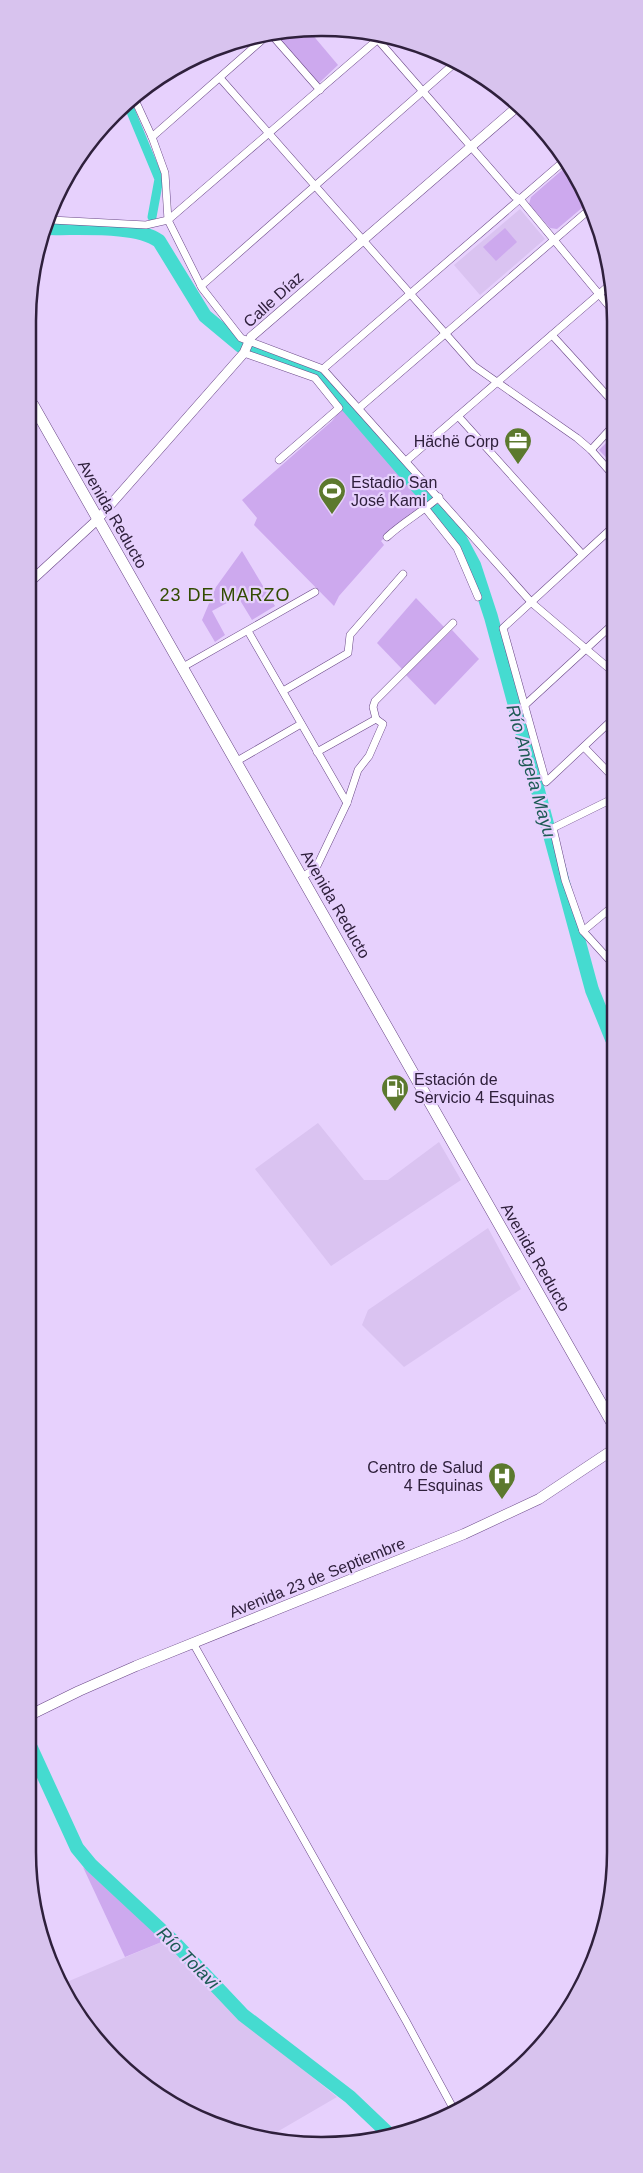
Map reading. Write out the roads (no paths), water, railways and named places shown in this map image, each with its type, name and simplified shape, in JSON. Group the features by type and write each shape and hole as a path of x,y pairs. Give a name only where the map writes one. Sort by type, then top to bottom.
{"main road":[{"name":"Avenida Reducto","path":"36,409 97,520 237,761 607,1414"},
{"name":"Avenida 23 de Septiembre","path":"36,1712 79,1691 192,1642 464,1534 539,1499 607,1454"}],"street":[{"path":"276,40 320,90"},
{"path":"55,220 146,225 168,220 375,42"},
{"path":"379,43 520,199 606,302"},
{"path":"152,137 258,44"},
{"path":"201,286 450,67"},
{"path":"220,78 474,366 577,438 607,468"},
{"path":"137,104 152,137 165,173 168,220 201,286 241,338 323,368 532,603 607,667"},
{"name":"Calle Díaz","path":"36,576 97,520 244,353 251,337 513,110"},
{"path":"323,368 560,164"},
{"path":"359,408 585,213"},
{"path":"406,461 605,289"},
{"path":"552,335 607,395"},
{"path":"244,353 315,378 339,408 279,460"},
{"path":"458,416 582,554"},
{"path":"590,450 607,432"},
{"path":"387,537 401,524 426,509 439,498"},
{"path":"426,509 456,548 478,597"},
{"path":"607,531 532,603 503,628 546,782 607,725"},
{"path":"283,691 348,653 350,635 404,574"},
{"path":"183,667 315,592"},
{"path":"302,877 316,868 347,803 358,770 369,756 383,724 376,719 373,707 376,701 453,622"},
{"path":"248,630 347,803"},
{"path":"525,705 607,630"},
{"path":"317,752 376,719"},
{"path":"237,761 301,724"},
{"path":"584,747 607,771"},
{"path":"607,801 553,828 565,880 583,931 607,958"},
{"path":"583,931 607,911"},
{"path":"192,1642 452,2105"}],"waterway":[{"path":"130,110 159,179 152,217"},
{"name":"Río Angela Mayu","path":"52,228 106,228 136,232 159,241 205,316 241,346"},
{"name":"Río Angela Mayu","path":"253,351 320,374 427,498"},
{"name":"Río Angela Mayu","path":"437,511 458,535 474,565 491,617 592,990 607,1027"},
{"name":"Río Tolavi","path":"36,1759 77,1848 91,1865 175,1943 243,2015 350,2097 384,2129"}],"place":[{"name":"Hächë Corp","path":"518,465"},
{"name":"Estadio San José Kami","path":"332,515"},
{"name":"Estación de Servicio 4 Esquinas","path":"395,1112"},
{"name":"Centro de Salud 4 Esquinas","path":"502,1500"}],"district":[{"name":"23 DE MARZO","path":"225,595"}]}
